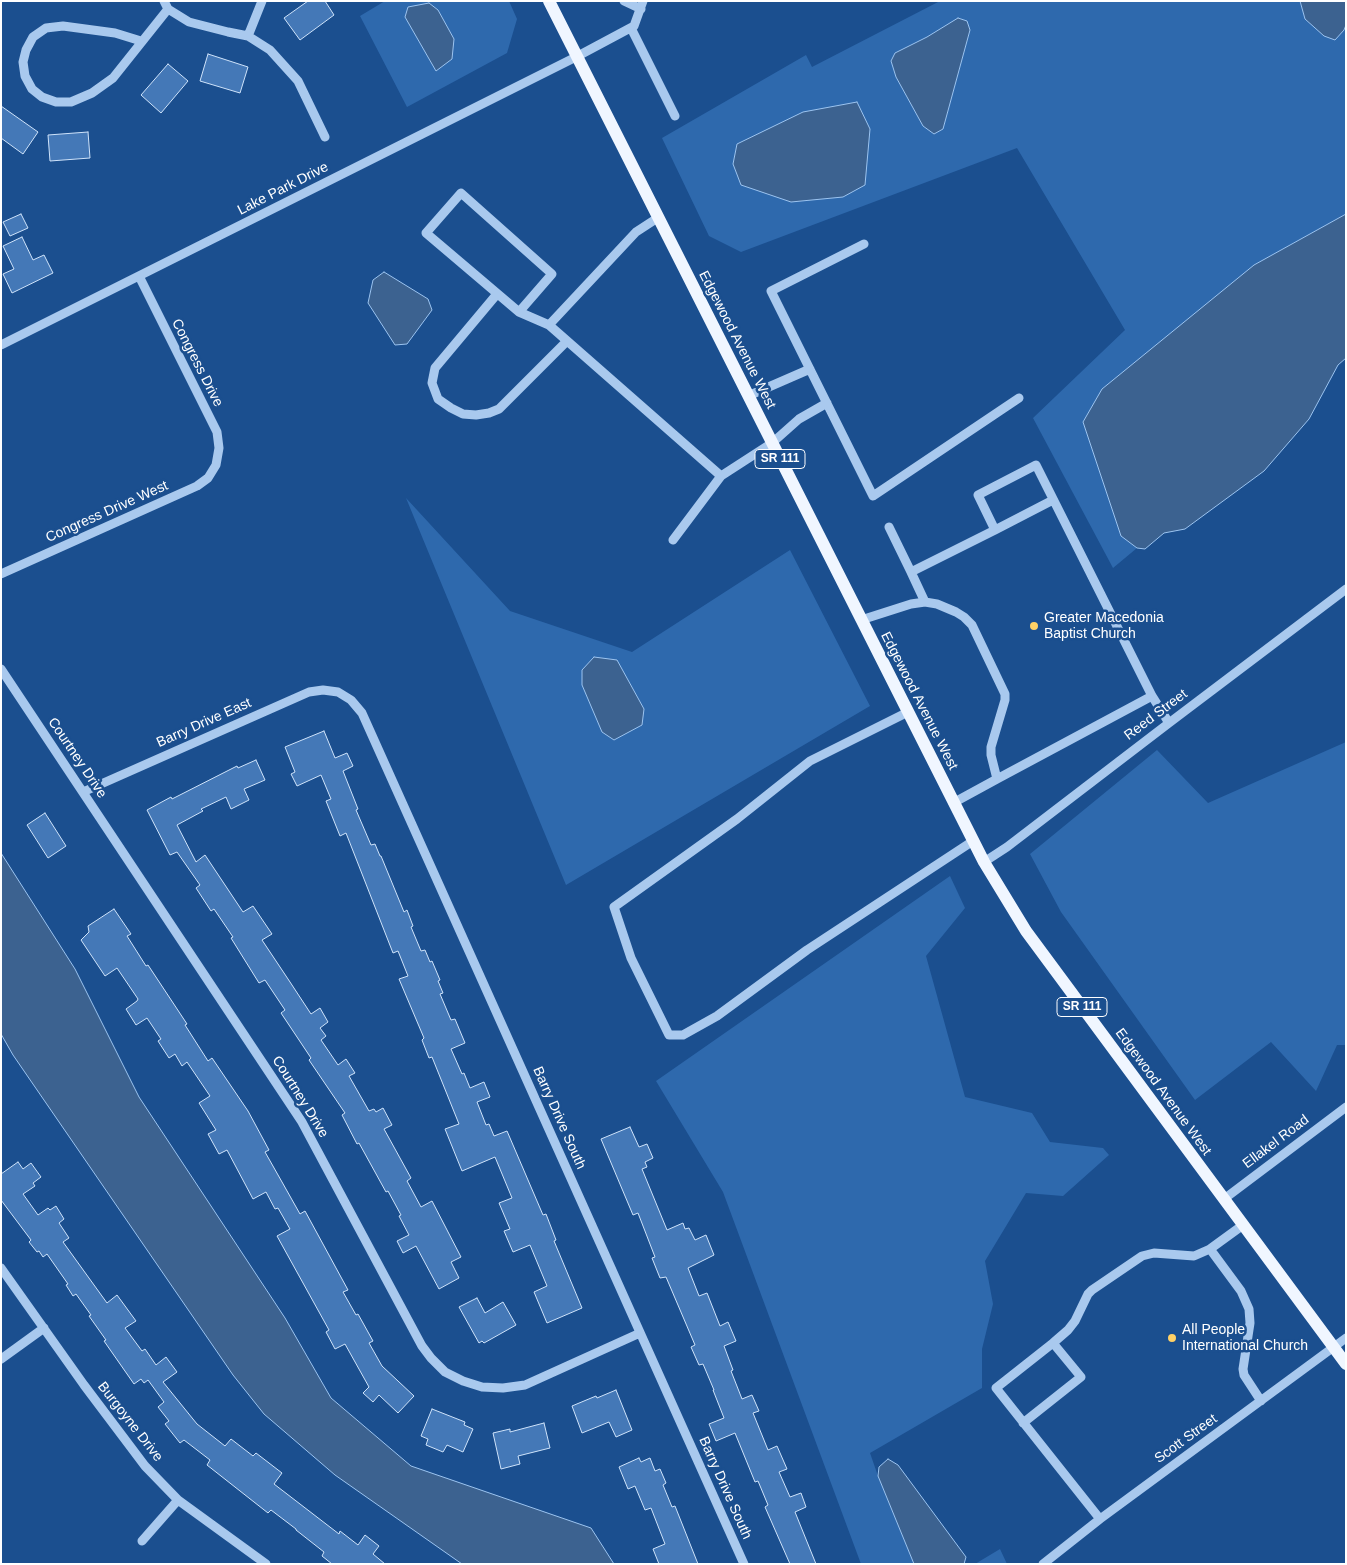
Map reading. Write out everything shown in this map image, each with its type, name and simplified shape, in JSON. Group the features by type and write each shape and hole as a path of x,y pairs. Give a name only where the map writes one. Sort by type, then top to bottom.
{"main road":[{"name":"Edgewood Avenue West","path":"549,1 984,862 1026,930 1346,1364"}],"street":[{"path":"248,36 262,1"},
{"path":"624,1 642,5 634,26 631,28 675,116"},
{"path":"141,41 114,33 72,27 46,28 33,37 26,50 23,62 25,76 32,89 42,98 56,102 71,102 92,93 113,78 141,41 166,5 189,22 248,36 270,50 298,81 324,137"},
{"name":"Lake Park Drive","path":"1,345 631,28"},
{"path":"519,312 552,274 461,193 426,233 519,312 549,325 721,476"},
{"path":"549,325 636,232 659,218"},
{"path":"864,244 771,291 873,496 1019,398"},
{"name":"Congress Drive","path":"138,276 217,432 219,448 216,465"},
{"path":"497,294 435,368 432,383 438,400 463,414 488,414 499,409 567,341"},
{"path":"748,396 810,369"},
{"path":"673,540 721,476 772,443 799,418 827,404"},
{"name":"Congress Drive West","path":"1,574 197,486 208,478 216,465"},
{"path":"995,530 978,495 1036,465 1152,696 1169,722"},
{"path":"911,572 1053,500"},
{"path":"889,528 925,602"},
{"name":"Reed Street","path":"984,862 1007,847 1346,589"},
{"path":"861,620 910,604 925,602 938,604 956,612 972,625 1005,694 1003,708 991,747 997,779"},
{"name":"Courtney Drive","path":"1,669 302,1122 422,1346 431,1358 445,1372 463,1381 482,1387 503,1388 525,1385 640,1333"},
{"name":"Barry Drive East","path":"83,792 309,692 323,690 338,692"},
{"name":"Barry Drive South","path":"338,692 351,700 362,713 744,1564"},
{"path":"953,803 1152,696"},
{"path":"908,712 810,760 737,819 614,908 632,958 669,1034 683,1035 717,1016 807,950 973,842"},
{"name":"Ellakel Road","path":"1224,1199 1346,1107"},
{"path":"1100,1519 996,1388 1068,1330 1092,1290 1142,1256 1154,1253 1194,1256 1210,1249 1243,1225"},
{"path":"1210,1249 1241,1291 1249,1309 1250,1323 1243,1369 1244,1375 1261,1401"},
{"name":"Burgoyne Drive","path":"1,1268 144,1466 178,1500 266,1564"},
{"path":"1,1359 44,1328"},
{"name":"Scott Street","path":"1043,1564 1100,1519 1346,1338"},
{"path":"1023,1423 1081,1378 1053,1343"},
{"path":"142,1542 178,1500"}],"shaded area":[{"path":"385,1 509,1 517,19 507,53 407,107 360,16"},
{"path":"940,1 1300,1 1305,19 1344,30 1346,25 1346,214 1254,265 1121,535 1137,548 1113,568 1033,418 1125,330 1017,148 741,252 709,236 662,138 806,55 812,67","holes":["970,30 943,129 934,134 923,126 896,77 891,61 895,53 927,37"]},
{"path":"1300,1 1346,1 1346,25 1344,30 1335,40 1324,36 1305,19"},
{"path":"429,3 438,10 454,39 452,59 436,71 405,17 408,7"},
{"path":"958,18 967,21 970,30 943,129 934,134 923,126 896,77 891,61 895,53 927,37"},
{"path":"857,102 870,129 865,185 843,197 791,202 741,185 733,164 737,144 803,112"},
{"path":"1346,214 1346,358 1338,365 1309,419 1264,471 1185,529 1164,533 1145,549 1137,548 1121,536 1083,422 1102,389 1254,265"},
{"path":"384,272 428,299 432,310 407,344 395,345 368,303 373,280"},
{"path":"406,498 510,611 632,652 790,550 870,706 566,885"},
{"path":"594,657 617,660 644,709 642,725 614,740 602,732 582,685 582,670"},
{"path":"1346,742 1346,1045 1337,1045 1316,1091 1271,1042 1195,1100 1061,912 1030,854 1157,750 1208,803"},
{"path":"1,853 75,969 139,1097 285,1318 331,1398 411,1466 591,1528 614,1564 462,1564 335,1475 264,1414 233,1375 13,1055 1,1034"},
{"path":"950,876 965,908 926,956 965,1097 1032,1113 1050,1142 1103,1148 1109,1155 1063,1196 1026,1193 985,1261 993,1304 982,1349 982,1388 870,1453 914,1564 861,1564 723,1192 656,1081"},
{"path":"888,1459 898,1465 966,1557 964,1564 914,1564 878,1476 879,1467"},
{"path":"1000,1549 1007,1564 975,1564"}],"building":[{"path":"308,1 325,1 334,15 300,40 284,18"},
{"path":"208,54 248,67 240,93 200,81"},
{"path":"168,64 188,81 161,113 141,95"},
{"path":"1,106 38,132 23,154 1,138"},
{"path":"88,132 90,158 50,161 48,135"},
{"path":"21,214 28,228 10,236 3,222"},
{"path":"22,237 33,260 44,255 53,273 12,293 3,274 14,269 3,246"},
{"path":"324,731 335,758 347,753 353,766 343,771 358,809 356,810 371,845 375,844 381,856 404,912 407,910 413,926 411,927 421,951 425,950 440,980 438,981 443,993 440,994 451,1020 455,1019 465,1043 451,1049 462,1074 464,1073 470,1088 484,1082 490,1097 477,1102 486,1125 489,1124 494,1136 507,1131 543,1215 546,1214 556,1240 554,1241 582,1308 547,1323 534,1292 547,1286 530,1245 513,1252 504,1231 510,1229 499,1203 512,1198 495,1157 462,1171 445,1129 459,1124 432,1057 429,1058 422,1040 424,1038 399,979 408,976 398,951 393,953 346,833 340,836 326,801 331,799 321,775 297,786 291,774 295,772 285,747"},
{"path":"256,760 265,780 244,789 249,800 231,809 226,797 201,809 203,811 177,825 196,862 205,855 243,912 253,906 272,934 262,940 311,1014 320,1008 328,1022 320,1028 326,1036 321,1040 338,1065 346,1059 355,1073 349,1076 369,1111 374,1109 376,1112 383,1108 392,1125 384,1129 411,1178 407,1181 421,1207 432,1201 461,1257 451,1262 459,1278 439,1289 416,1246 403,1253 397,1241 409,1235 399,1216 401,1215 359,1143 357,1144 342,1115 345,1113 309,1060 311,1058 281,1013 285,1010 265,980 259,983 231,938 233,937 214,909 211,911 196,888 200,885 177,852 170,855 147,810 237,766 238,768"},
{"path":"45,813 66,846 48,858 27,825"},
{"path":"114,909 131,934 127,936 187,1024 185,1025 208,1061 212,1058 248,1111 269,1150 265,1152 300,1214 305,1211 348,1290 343,1292 373,1341 369,1343 382,1366 414,1396 398,1413 379,1395 373,1402 363,1393 369,1387 345,1344 335,1349 326,1332 329,1330 277,1236 290,1229 278,1208 275,1209 266,1192 253,1199 227,1150 219,1154 208,1134 216,1130 199,1103 210,1096 187,1062 182,1066 175,1054 169,1058 158,1041 161,1039 147,1018 136,1025 126,1009 138,999 117,968 105,976 81,940 89,932 88,926"},
{"path":"630,1127 639,1147 647,1144 653,1158 645,1162 647,1167 642,1169 667,1230 683,1223 685,1229 689,1228 695,1240 706,1235 714,1255 688,1268 699,1296 707,1293 720,1326 728,1322 736,1341 724,1346 733,1370 731,1371 742,1399 752,1395 759,1411 753,1413 768,1450 777,1446 787,1469 779,1472 790,1497 801,1493 806,1507 795,1512 816,1564 790,1564 765,1507 768,1505 758,1481 755,1482 735,1433 716,1441 709,1424 724,1418 714,1390 703,1364 699,1365 691,1347 695,1345 666,1277 660,1278 652,1258 655,1257 638,1213 633,1215 601,1139"},
{"path":"18,1162 23,1169 31,1163 41,1177 33,1183 35,1186 23,1194 38,1215 48,1208 50,1210 56,1206 64,1219 59,1223 69,1238 63,1242 107,1303 117,1295 136,1321 125,1328 142,1351 145,1349 156,1365 166,1357 177,1372 163,1382 197,1424 225,1446 231,1439 253,1456 256,1453 282,1473 274,1484 339,1534 340,1531 358,1545 365,1535 379,1546 373,1554 385,1564 332,1564 322,1556 324,1552 296,1529 271,1510 268,1513 207,1465 210,1460 184,1440 180,1443 165,1424 169,1421 158,1407 164,1402 148,1380 144,1383 141,1379 134,1384 104,1341 106,1340 76,1294 73,1296 66,1285 68,1284 47,1254 43,1257 29,1242 31,1240 1,1200 1,1174"},
{"path":"477,1298 485,1313 503,1302 516,1325 484,1343 482,1341 479,1343 459,1307"},
{"path":"616,1390 632,1430 616,1437 609,1422 582,1433 572,1406"},
{"path":"432,1409 465,1422 464,1425 473,1429 463,1452 447,1445 443,1452 426,1445 428,1439 421,1436"},
{"path":"544,1423 550,1448 518,1456 520,1464 501,1469 493,1433 510,1429 510,1432"},
{"path":"639,1458 641,1462 650,1458 655,1471 660,1469 666,1483 663,1485 672,1507 675,1506 698,1564 659,1564 653,1549 665,1544 651,1508 645,1510 635,1486 628,1489 619,1467"}],"place":[{"name":"Greater Macedonia Baptist Church","path":"1034,626"},
{"name":"All People International Church","path":"1172,1338"}]}
